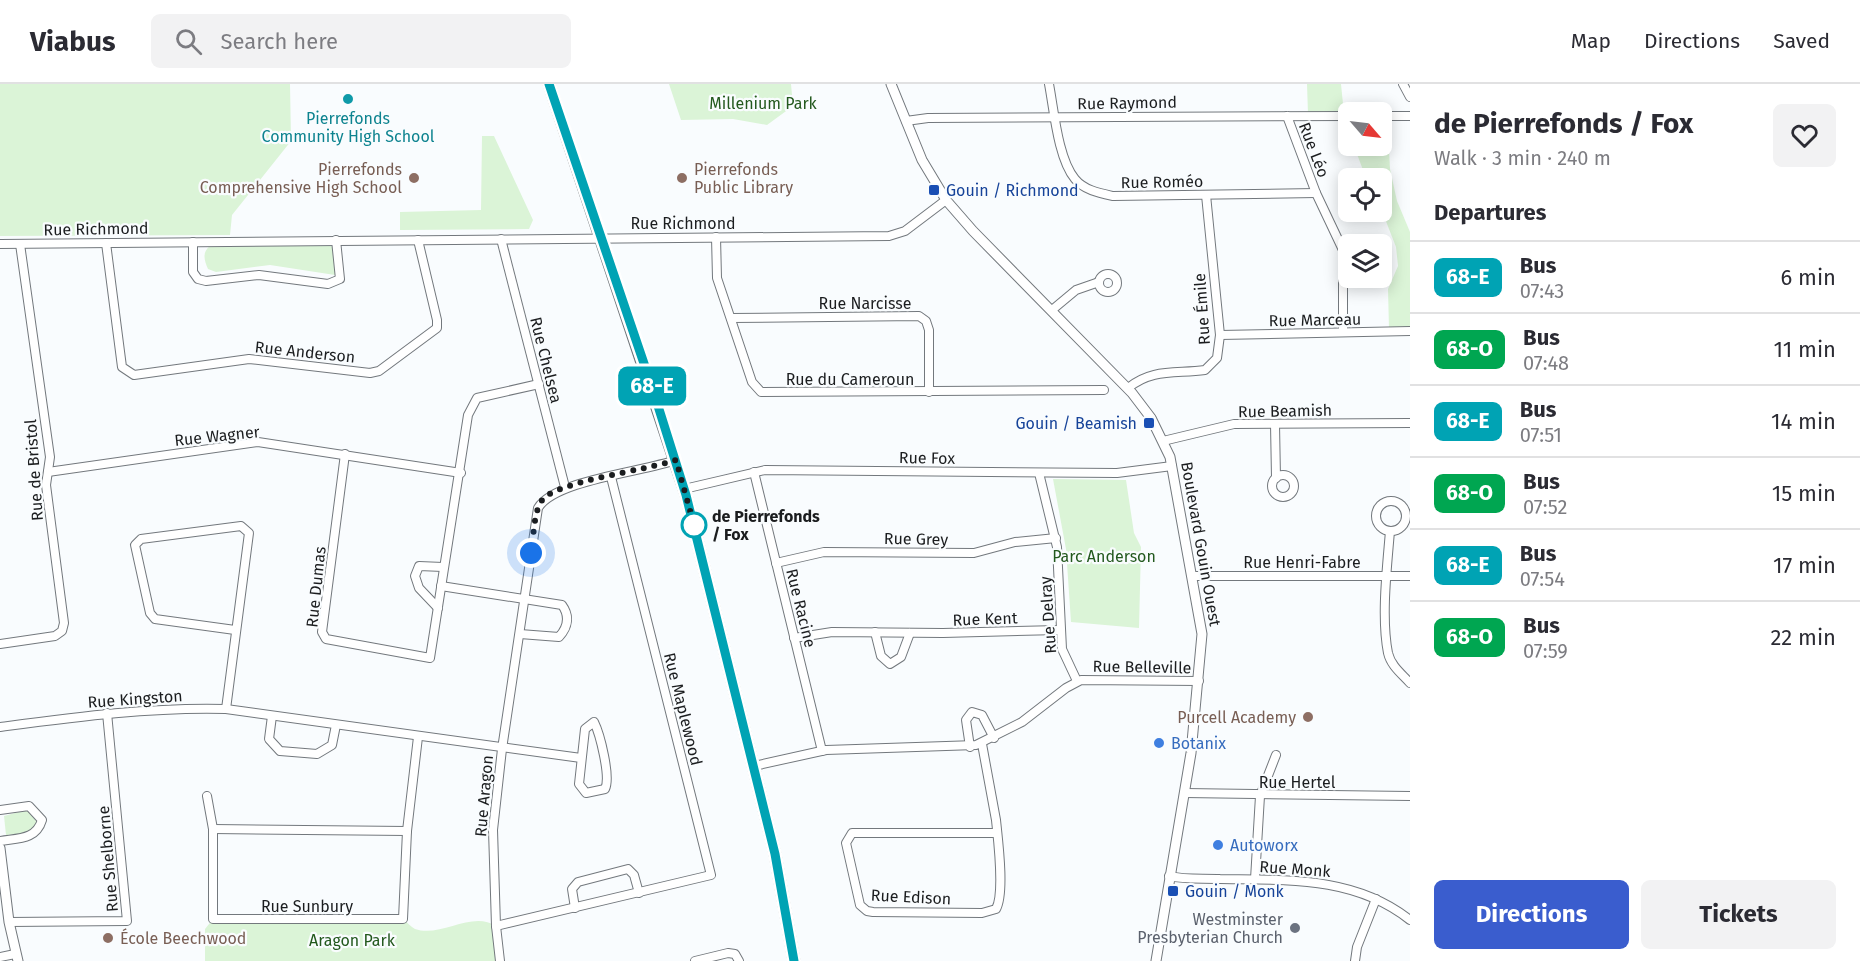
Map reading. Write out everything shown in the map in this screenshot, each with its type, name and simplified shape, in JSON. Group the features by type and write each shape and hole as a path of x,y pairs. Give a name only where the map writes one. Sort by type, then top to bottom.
{"main road":[{"path":"549,84 676,460 754,766 779,874 794,961"}],"street":[{"name":"Boulevard Gouin Ouest","path":"891,84 922,160 946,200 973,231 1128,388 1151,418 1172,466 1194,576 1202,634 1199,681 1185,793 1156,961"},
{"name":"Rue Roméo","path":"1049,84 1068,168 1076,180 1091,190 1113,196 1316,193"},
{"path":"1403,84 1410,97"},
{"name":"Rue Léo","path":"1287,116 1316,193 1343,250 1343,332"},
{"name":"Rue Raymond","path":"906,121 928,118 1338,116"},
{"path":"1392,116 1410,116"},
{"name":"Rue Émile","path":"1128,388 1139,379 1158,372 1185,373 1205,370 1217,358 1220,335 1206,195"},
{"name":"Rue Richmond","path":"0,244 892,236 905,231 946,200"},
{"name":"Rue du Cameroun","path":"716,237 717,278 752,382 761,392 1104,390"},
{"name":"Rue Chelsea","path":"501,239 565,487"},
{"path":"193,242 193,272 198,279 207,281 273,275 328,284 340,279 336,240"},
{"name":"Rue Anderson","path":"106,243 122,367 127,373 134,375 249,359 370,373 379,371 436,328 437,320 418,240"},
{"name":"Rue de Bristol","path":"0,644 55,636 62,631 64,623 45,485 50,457 21,244"},
{"path":"1052,310 1076,290 1099,282"},
{"name":"Rue Narcisse","path":"731,318 919,316 926,321 929,330 929,392"},
{"name":"Rue Marceau","path":"1220,335 1410,331"},
{"name":"Rue Dumas","path":"345,454 322,632 326,639 430,658 443,567 461,473 468,415 477,398 539,384"},
{"name":"Rue Beamish","path":"1163,441 1234,424 1410,423"},
{"path":"1275,424 1276,478"},
{"name":"Rue Wagner","path":"48,472 258,442 461,473"},
{"name":"Rue Aragon","path":"500,961 495,926 494,830 502,748 538,508 544,498 565,487 676,460"},
{"name":"Rue Fox","path":"684,489 754,472 1129,472 1172,466"},
{"name":"Rue Racine","path":"754,472 822,751"},
{"name":"Rue Delray","path":"1039,473 1056,538 1059,630 1065,659 1077,681"},
{"name":"Rue Maplewood","path":"495,926 711,875 611,477"},
{"path":"1394,501 1405,510 1405,520 1399,529 1390,531 1381,528 1376,514 1384,502 1394,501"},
{"path":"226,709 249,534 247,529 241,526 141,538 135,545 150,614 155,619 235,630"},
{"path":"1390,531 1386,576 1388,654 1394,666 1410,683"},
{"name":"Rue Grey","path":"776,563 820,552 974,553 1015,542 1056,538"},
{"path":"438,608 419,588 415,576 419,566 443,567"},
{"name":"Rue Henri-Fabre","path":"1194,576 1410,576"},
{"path":"441,586 524,597 562,605 567,612 566,629 559,637 520,634"},
{"name":"Rue Kent","path":"794,638 822,633 1059,630"},
{"path":"875,632 880,656 890,664 901,657 910,633"},
{"name":"Rue Belleville","path":"754,766 822,751 970,747 982,744 1028,718 1077,681 1199,681"},
{"name":"Rue Kingston","path":"0,727 107,713 181,708 226,709 581,758"},
{"path":"970,747 966,720 972,712 982,715 994,738"},
{"name":"Rue Shelborne","path":"9,922 128,921 107,713"},
{"path":"272,716 269,739 280,752 317,754 332,745 336,725"},
{"path":"594,722 604,758 607,784 604,789 586,793 581,789 581,758 585,729 594,722"},
{"name":"Rue Sunbury","path":"207,796 213,829 213,919 404,920 407,831 418,737"},
{"name":"Rue Edison","path":"982,744 993,790 997,832 999,900 991,912 870,912 860,904 846,843 852,833 997,832"},
{"path":"1255,879 1260,796 1276,755"},
{"name":"Rue Hertel","path":"1185,793 1260,796 1410,796"},
{"path":"0,810 29,807 42,820 39,830 32,836 0,841"},
{"path":"213,829 407,831"},
{"path":"0,848 9,922 17,958 0,957"},
{"path":"575,908 572,889 578,882 588,879 628,869 634,875 639,892"},
{"name":"Rue Monk","path":"1169,876 1319,882 1376,899 1410,920"},
{"path":"1355,961 1357,947 1376,899"},
{"path":"695,961 728,953 735,954 739,961"}],"green space":[{"path":"0,84 290,84 291,141 232,215 230,235 0,236"},
{"name":"Millenium Park","path":"669,84 791,84 793,106 767,125 733,119 681,120"},
{"path":"1307,84 1341,84 1343,102 1338,102 1338,114 1308,114"},
{"path":"482,136 494,136 533,220 529,229 400,230 400,212 481,210"},
{"path":"1358,156 1389,156 1390,168 1362,168"},
{"path":"1392,178 1397,201 1410,232 1410,330 1389,329 1388,289 1392,288 1392,280 1398,266 1396,247 1386,222 1392,222"},
{"path":"329,245 334,248 337,273 335,275 270,265 216,272 208,269 205,259 206,251 210,246"},
{"name":"Parc Anderson","path":"1053,479 1126,480 1134,533 1141,547 1139,628 1071,622 1066,549"},
{"path":"30,810 37,823 30,833 6,835 4,816"},
{"name":"Aragon Park","path":"213,919 403,919 415,929 425,931 467,922 487,922 496,926 500,961 205,961 205,929"}],"bus line":[{"name":"68-E","path":"549,84 623,300 686,495 775,854 794,961"}],"place":[{"name":"Pierrefonds Community High School","path":"348,99"},
{"name":"Pierrefonds Comprehensive High School","path":"414,178"},
{"name":"Pierrefonds Public Library","path":"682,178"},
{"name":"Gouin / Richmond","path":"934,190"},
{"name":"Gouin / Beamish","path":"1149,423"},
{"name":"de Pierrefonds / Fox","path":"694,525"},
{"name":"Purcell Academy","path":"1308,717"},
{"name":"Botanix","path":"1159,743"},
{"name":"Autoworx","path":"1218,845"},
{"name":"Gouin / Monk","path":"1173,891"},
{"name":"Westminster Presbyterian Church","path":"1295,928"},
{"name":"École Beechwood","path":"108,938"}],"route":[{"path":"531,553 538,508 544,498 565,487 676,460 694,525"}]}
